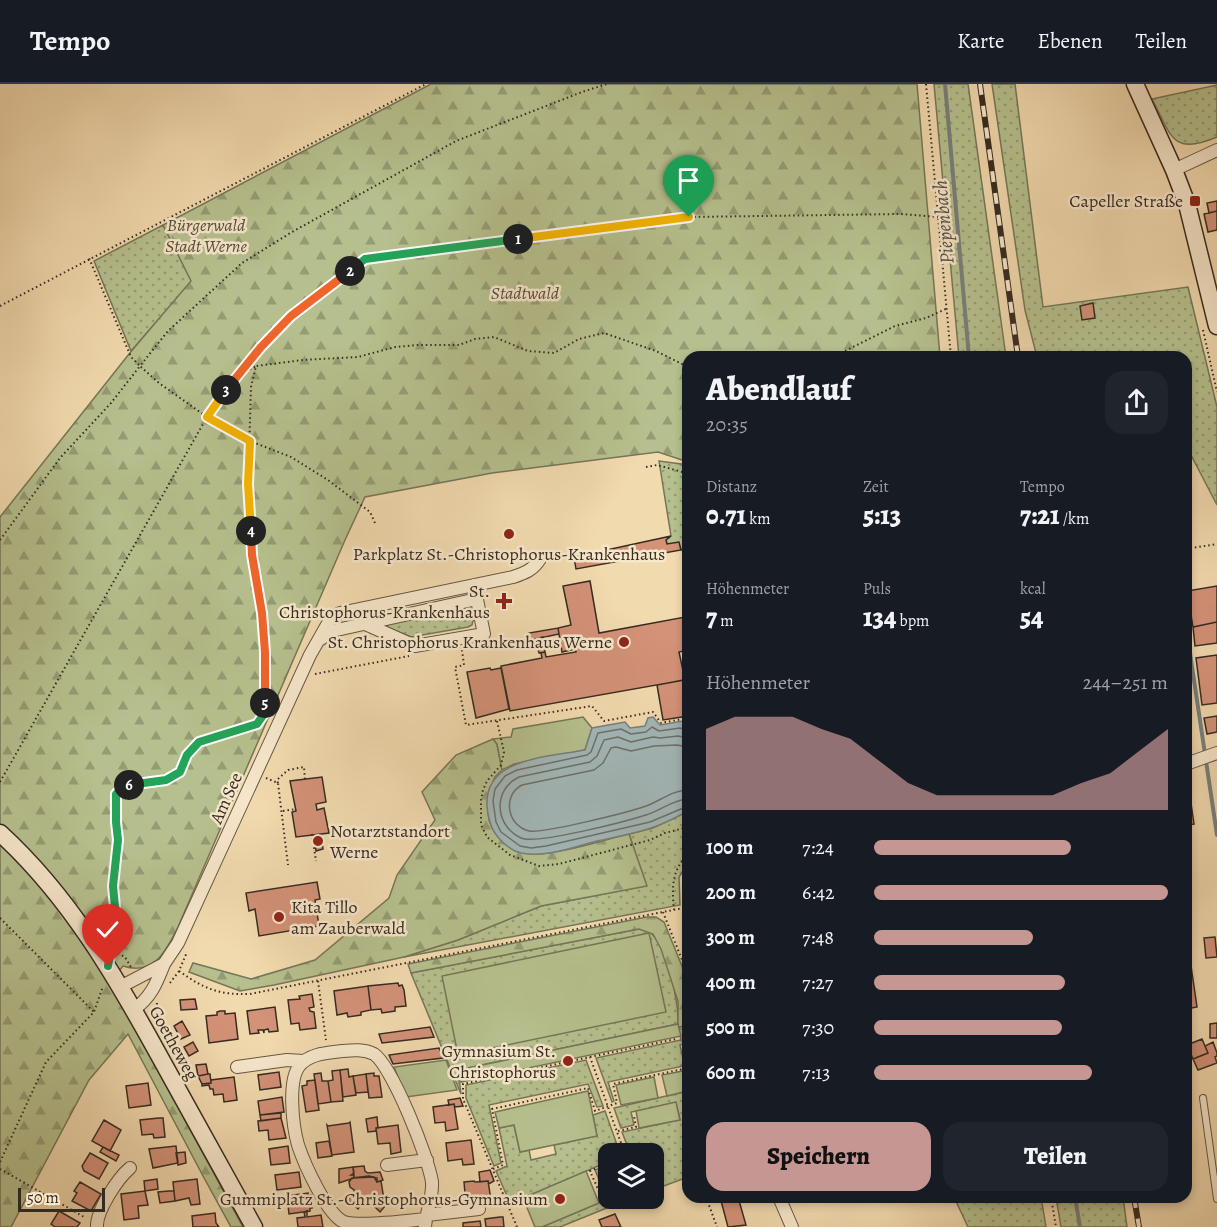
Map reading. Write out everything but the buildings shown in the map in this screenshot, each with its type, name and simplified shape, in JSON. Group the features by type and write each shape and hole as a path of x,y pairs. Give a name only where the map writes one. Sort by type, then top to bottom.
{"street":[{"path":"1135,84 1187,204 1209,326"},
{"path":"1174,170 1217,150"},
{"name":"Am See","path":"133,1010 142,1004 154,989 164,964 178,943 316,644 331,618 340,613 525,573 535,567 540,559"},
{"path":"363,623 415,646 484,634 474,585"},
{"path":"316,644 332,631 477,599"},
{"name":"Goetheweg","path":"0,833 48,882 108,966 254,1227"},
{"path":"120,987 164,964"},
{"path":"426,1220 432,1189 427,1160 391,1077 378,1058 366,1051 358,1050 312,1056 304,1061 298,1067 292,1086 298,1144 330,1211 344,1222 358,1225 426,1220 479,1209"},
{"path":"237,1067 287,1060 304,1061"},
{"path":"387,1165 427,1160"},
{"path":"97,1225 97,1218 121,1175 130,1168"},
{"path":"782,1203 792,1227"}],"lane":[{"path":"1203,1098 1217,1199"}],"path":[{"path":"0,306 426,84"},
{"path":"0,540 60,458 111,403 168,331 242,263 292,232 456,141 607,84"},
{"path":"926,84 951,351"},
{"path":"0,782 207,417 236,377 291,316 365,259 689,217 901,214 939,217"},
{"path":"89,258 131,357 140,366 159,383 207,417 250,441 291,457 328,480 370,512 375,523"},
{"path":"845,351 895,326 926,318 948,308"},
{"path":"1209,326 1217,392"},
{"path":"236,377 256,366 303,360 358,357 395,347 459,345 475,339 494,337 528,351 554,353 579,339 604,333 656,351 682,364"},
{"path":"0,1162 46,1062 94,1012 102,990 114,933 113,886 118,840 116,794 124,786 166,780 180,772 187,755 199,742 257,724 264,714 264,632 252,555 248,484 251,387 256,366"},
{"path":"646,467 657,465 682,472"},
{"path":"1192,548 1217,544"},
{"path":"462,650 464,665 455,667 466,725 592,706 604,721 653,712 661,723 682,719"},
{"path":"315,673 413,656"},
{"path":"498,721 504,752 501,765 487,781 483,790 482,825 487,837 510,855 538,866 559,864 650,840 682,829"},
{"path":"288,865 283,811 277,780 288,770 304,767 305,780"},
{"path":"266,778 278,783"},
{"path":"283,811 296,809"},
{"path":"312,834 316,861"},
{"path":"674,910 672,891 675,874 682,860"},
{"path":"179,971 196,983 228,995 256,993 682,908"},
{"path":"663,912 682,960"},
{"path":"0,918 94,1012"},
{"path":"168,986 179,971 188,950"},
{"path":"318,981 328,1053"},
{"path":"517,1227 463,1099 463,1084 676,1039"},
{"path":"590,1057 621,1143"},
{"path":"493,1169 503,1165 492,1109 588,1088 595,1111 617,1103 613,1084 682,1069"},
{"path":"617,1131 636,1127 634,1116"},
{"path":"598,1167 590,1171 598,1189"},
{"path":"0,1169 97,1225"},
{"path":"708,1203 717,1227"},
{"path":"1052,1203 1056,1227"}],"green space":[{"name":"Stadtwald","path":"431,84 917,84 939,351 682,351 682,460 658,452 492,473 365,497 178,927 158,959 143,968 123,966 110,982 243,1227 231,1227 128,1034 89,1080 11,1227 0,1227 0,517 129,354 191,281 163,225"},
{"path":"934,84 968,84 1005,351 958,351"},
{"path":"992,84 1015,84 1043,307 1188,287 1217,407 1217,505 1192,457 1192,351 1035,351 1025,310"},
{"path":"1217,85 1217,137 1202,143 1190,144 1174,139 1152,99"},
{"path":"163,225 192,281 131,351 94,261"},
{"path":"659,461 682,464 682,550 667,544 666,540 671,536"},
{"path":"469,610 474,617 472,625 468,627 411,637 386,627 390,622"},
{"path":"583,717 592,728 585,750 514,764 502,770 497,744 493,739 511,737 513,729"},
{"path":"493,739 497,744 502,770 494,780 488,813 492,829 503,841 525,853 543,854 629,834 647,886 541,906 458,940 404,957 274,985 240,991 189,972 193,963 251,979 315,960 389,898 397,875 435,820 422,792 456,755"},
{"path":"682,814 680,905 404,957 458,940 541,906 646,886 629,834 653,828"},
{"path":"656,917 664,922 682,966 682,1026 678,1027 678,1001 661,949 653,934 639,929 411,973 408,964"},
{"path":"639,929 651,933 663,951 674,990 678,1024 458,1070 461,1094 411,973"},
{"path":"649,933 666,1012 458,1055 442,976"},
{"path":"678,1024 681,1036 461,1082 458,1070"},
{"path":"682,1026 682,1044 680,1045 682,1066 608,1082 614,1101 612,1102 596,1058 681,1040 678,1027"},
{"path":"446,1060 457,1090 406,1097 394,1067"},
{"path":"586,1060 603,1106 597,1107 588,1084 489,1105 501,1163 494,1166 466,1098 466,1085"},
{"path":"682,1071 682,1092 667,1096 662,1075"},
{"path":"654,1077 658,1098 621,1105 616,1085"},
{"path":"588,1091 597,1136 520,1152 514,1125 499,1128 495,1112"},
{"path":"682,1092 682,1179 664,1186 664,1143 626,1143 622,1132 680,1120 676,1103 631,1112 634,1125 621,1128 614,1108"},
{"path":"676,1102 680,1120 639,1128 636,1111"},
{"path":"605,1111 616,1143 598,1143 598,1166 511,1205 496,1171 507,1166 499,1128 514,1125 520,1152 529,1150 531,1160 556,1154 554,1145 597,1136 593,1115"},
{"name":"Gummiplatz St.-Christophorus-Gymnasium","path":"586,1171 598,1203 542,1227 535,1227 523,1198"},
{"path":"598,1203 598,1209 604,1209 560,1227 542,1227"},
{"path":"957,1203 1042,1203 1046,1227 968,1227"},
{"path":"1057,1203 1124,1203 1127,1227 1061,1227"}],"water":[{"path":"653,717 660,725 682,721 682,814 631,834 550,853 521,853 511,849 498,837 490,822 487,801 491,785 501,773 531,759 585,750 592,728 625,722 630,728 645,726 648,718"}],"waterway":[{"name":"Piepenbach","path":"945,84 968,351"},
{"path":"1192,666 1217,835"},
{"name":"Piepenbach","path":"1076,1203 1080,1227"}],"railway":[{"path":"980,84 1017,351"},
{"path":"1135,1203 1139,1227"}],"place":[{"name":"Capeller Straße","path":"1195,201"},
{"name":"Parkplatz St.-Christophorus-Krankenhaus","path":"509,534"},
{"name":"St. Christophorus-Krankenhaus","path":"504,601"},
{"name":"St. Christophorus Krankenhaus Werne","path":"624,642"},
{"name":"Notarztstandort Werne","path":"318,841"},
{"name":"Kita Tillo am Zauberwald","path":"279,917"},
{"name":"Gymnasium St. Christophorus","path":"568,1061"},
{"name":"Gummiplatz St.-Christophorus-Gymnasium","path":"560,1199"}],"route":[{"path":"108,966 113,950 114,933 113,886 118,840 116,794 124,786 166,780 180,772 187,755 199,742 257,724 264,714 265,652 262,613 252,555 248,484 250,441 207,417 236,377 291,316 365,259 689,217"}],"park label":[{"name":"Bürgerwald Stadt Werne","path":"206,235"}]}
